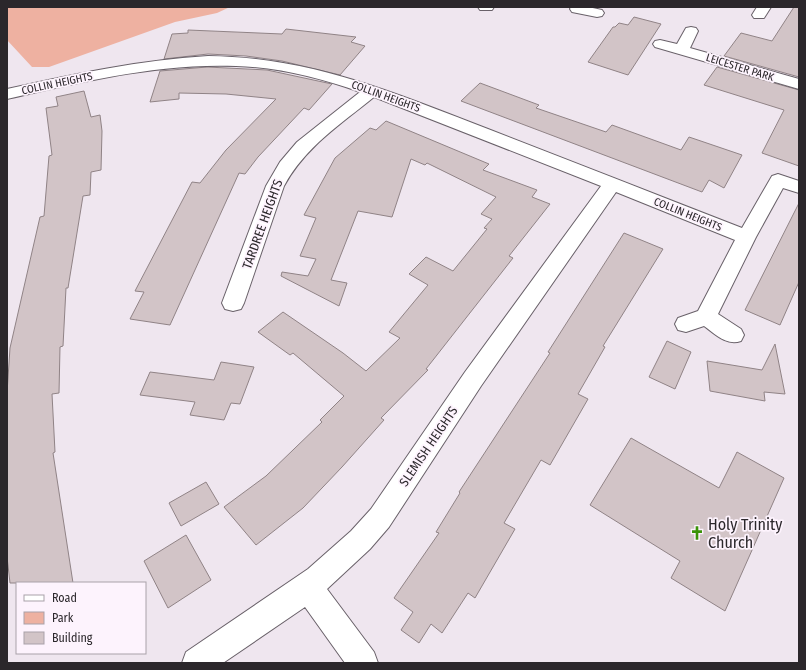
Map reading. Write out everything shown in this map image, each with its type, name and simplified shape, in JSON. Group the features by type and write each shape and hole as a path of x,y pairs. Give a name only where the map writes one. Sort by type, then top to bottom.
{"street":[{"path":"578,7 577,9 597,13"},
{"path":"681,50 691,31"},
{"name":"LEICESTER PARK","path":"660,44 799,84"},
{"name":"COLLIN HEIGHTS","path":"7,94 114,71 190,61 276,65 326,75 374,90 746,237"},
{"name":"TARDREE HEIGHTS","path":"233,303 275,186 286,166 303,146 374,90"},
{"path":"686,324 706,317 746,237 778,180 799,187"},
{"name":"SLEMISH HEIGHTS","path":"197,663 307,586 351,551 380,518 473,379 612,184"},
{"path":"706,317 733,336"},
{"path":"307,586 363,663"}],"green space":[{"path":"7,7 230,7 217,13 175,22 49,67 32,67 7,40"}],"building":[{"path":"794,7 799,7 799,77 724,56 741,33 772,41"},
{"path":"634,17 661,24 628,75 588,62 613,27 619,23 628,25"},
{"path":"286,29 356,37 351,42 365,46 340,75 282,61 246,56 208,54 164,59 172,34 188,33 188,30 282,34"},
{"path":"207,67 267,70 332,84 309,110 304,108 258,157 245,174 239,173 170,325 130,319 144,292 135,291 192,182 200,183 226,150 276,99 226,94 179,93 179,99 150,102 160,71"},
{"path":"717,67 799,90 799,166 762,153 784,110 704,85"},
{"path":"480,83 539,105 536,108 606,132 612,125 681,150 689,137 742,155 724,188 709,180 702,192 461,101"},
{"path":"84,91 91,117 100,115 102,131 101,170 91,172 90,195 83,196 68,288 66,288 63,346 60,347 59,393 52,394 55,452 53,453 73,582 10,583 7,557 7,393 10,348 40,217 44,216 49,156 52,155 46,108 58,106 56,97"},
{"path":"386,121 489,164 483,170 537,190 532,197 550,204 509,256 513,258 426,369 428,370 381,418 384,420 303,508 256,545 224,507 266,476 322,422 320,420 344,396 293,353 290,355 258,332 283,312 343,353 366,371 400,338 389,332 428,285 409,274 426,257 453,271 487,229 484,228 492,219 481,214 496,197 427,163 425,165 411,159 392,217 358,211 331,280 347,283 339,306 281,276 282,272 308,276 316,259 300,256 316,218 304,215 335,158 370,128 376,130"},
{"path":"799,203 799,282 780,325 745,310"},
{"path":"624,233 663,249 603,346 605,347 578,394 588,399 550,465 541,460 504,523 515,529 475,598 468,593 442,633 431,624 419,643 401,630 413,612 394,598 439,533 436,532 460,493 459,492 550,353 548,352"},
{"path":"667,341 691,352 675,389 649,377"},
{"path":"775,344 785,394 764,392 765,401 710,391 707,361 762,370"},
{"path":"221,362 254,367 240,404 231,403 224,420 190,415 195,402 140,395 150,372 214,380"},
{"name":"Holy Trinity Church","path":"631,438 719,488 737,452 784,478 725,611 671,578 680,561 590,505"},
{"path":"206,482 219,504 181,526 169,503"},
{"path":"186,535 211,580 168,608 144,561"}],"place":[{"name":"Holy Trinity Church","path":"697,533"}]}
